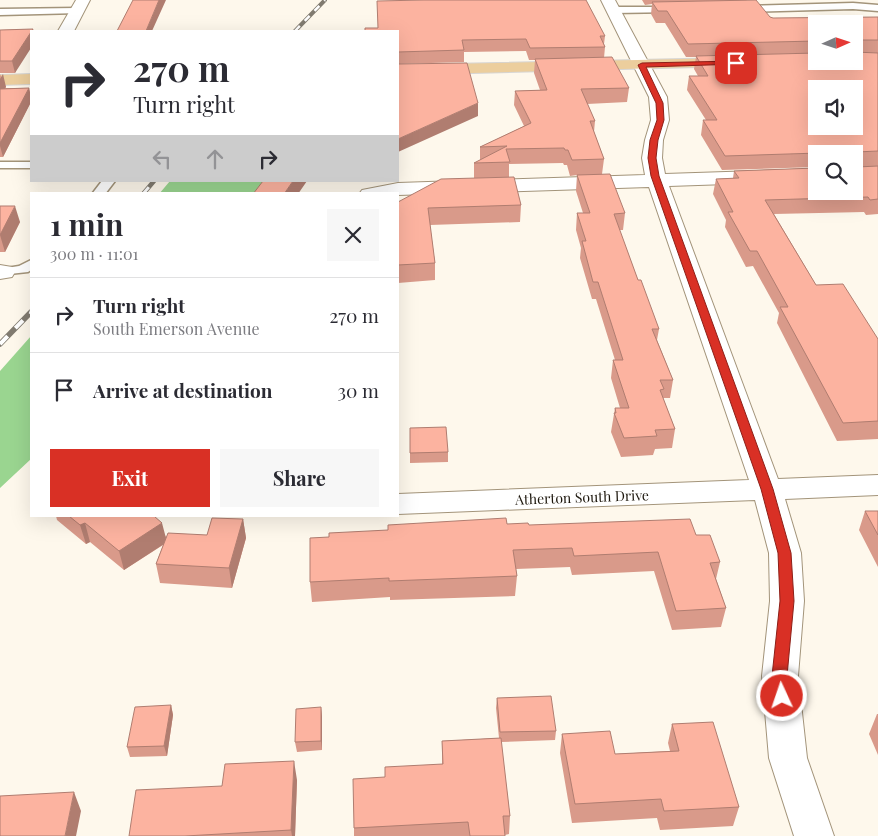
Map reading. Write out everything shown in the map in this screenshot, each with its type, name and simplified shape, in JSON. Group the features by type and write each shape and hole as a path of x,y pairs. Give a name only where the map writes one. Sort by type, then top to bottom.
{"main road":[{"path":"399,70 746,62"},
{"path":"0,80 30,79"}],"street":[{"path":"611,5 660,103 660,120 654,140 652,158 657,181 767,489 785,553 787,601 780,676 788,758 814,836"},
{"path":"67,30 80,6"},
{"path":"380,192 398,189 808,176"},
{"name":"Atherton South Drive","path":"399,504 878,485"}],"lane":[{"path":"611,5 679,10"},
{"path":"0,12 80,6"},
{"path":"733,9 853,6 878,8"},
{"path":"0,165 30,165"},
{"path":"100,192 108,182"},
{"path":"2,272 22,269 30,265"}],"green space":[{"path":"169,182 264,182 255,192 161,192"},
{"path":"30,337 30,460 0,488 0,371"}],"building":[{"path":"133,0 159,0 146,30 118,30"},
{"path":"586,0 605,36 600,36 605,47 530,48 526,39 462,40 464,50 399,52 399,30 365,30 365,28 378,28 377,1"},
{"path":"756,0 770,17 808,18 808,41 688,44 667,11 658,11 652,2"},
{"path":"863,17 878,17 878,40 863,40"},
{"path":"33,29 30,30 30,34 12,61 0,61 0,30"},
{"path":"863,52 878,53 878,151 863,152 863,145 808,145 808,153 725,156 703,120 717,120 689,76 708,76 696,56 808,53 808,70 863,70"},
{"path":"612,57 629,88 581,89 595,121 590,121 604,159 572,160 568,150 564,148 506,149 510,162 474,163 507,146 480,147 531,123 515,91 547,90 535,59"},
{"path":"467,63 478,103 399,139 399,64"},
{"path":"29,88 0,143 0,89"},
{"path":"878,166 878,199 870,200 868,197 863,197 863,167"},
{"path":"808,168 808,199 765,200 816,285 843,284 878,339 878,421 843,423 780,307 788,307 757,251 750,251 728,212 733,212 716,179 739,178 734,171"},
{"path":"610,174 625,213 614,214 638,280 641,280 659,329 652,329 673,380 660,380 664,389 660,390 675,429 655,430 657,436 624,438 614,413 616,413 615,408 629,408 613,360 623,360 598,282 593,282 582,241 586,241 577,213 590,213 577,175"},
{"path":"514,177 521,205 428,208 435,263 399,265 399,201 441,179"},
{"path":"262,182 292,182 285,192 255,192"},
{"path":"0,206 15,206 0,235"},
{"path":"446,427 448,452 410,453 410,428"},
{"path":"865,511 878,511 878,535"},
{"path":"70,517 155,517 162,523 119,551 85,523 80,525"},
{"path":"212,518 243,519 229,568 156,564 168,533 207,535"},
{"path":"506,518 507,524 528,523 529,525 690,519 696,535 710,535 720,562 710,563 726,608 676,611 658,552 574,556 572,548 513,550 517,576 389,581 389,578 310,582 310,538 329,537 329,533 388,530 388,525"},
{"path":"551,696 556,731 500,732 497,698"},
{"path":"171,705 164,746 127,747 135,707"},
{"path":"321,707 321,741 295,742 296,709"},
{"path":"713,722 739,807 664,811 661,799 575,804 562,734 610,731 615,754 679,751 672,724"},
{"path":"501,738 510,816 503,816 505,836 470,836 468,822 354,828 353,779 385,777 385,767 443,764 442,741"},
{"path":"294,761 291,830 185,836 129,836 136,790 222,786 225,764"},
{"path":"74,792 65,836 0,836 0,796"}],"railway":[{"path":"296,30 325,0"},
{"path":"145,192 153,182"},
{"path":"0,344 30,313"}],"route":[{"path":"736,63 642,65 660,103 660,120 654,140 652,158 655,176 680,241 767,489 785,553 787,601 780,676 782,696"}]}
